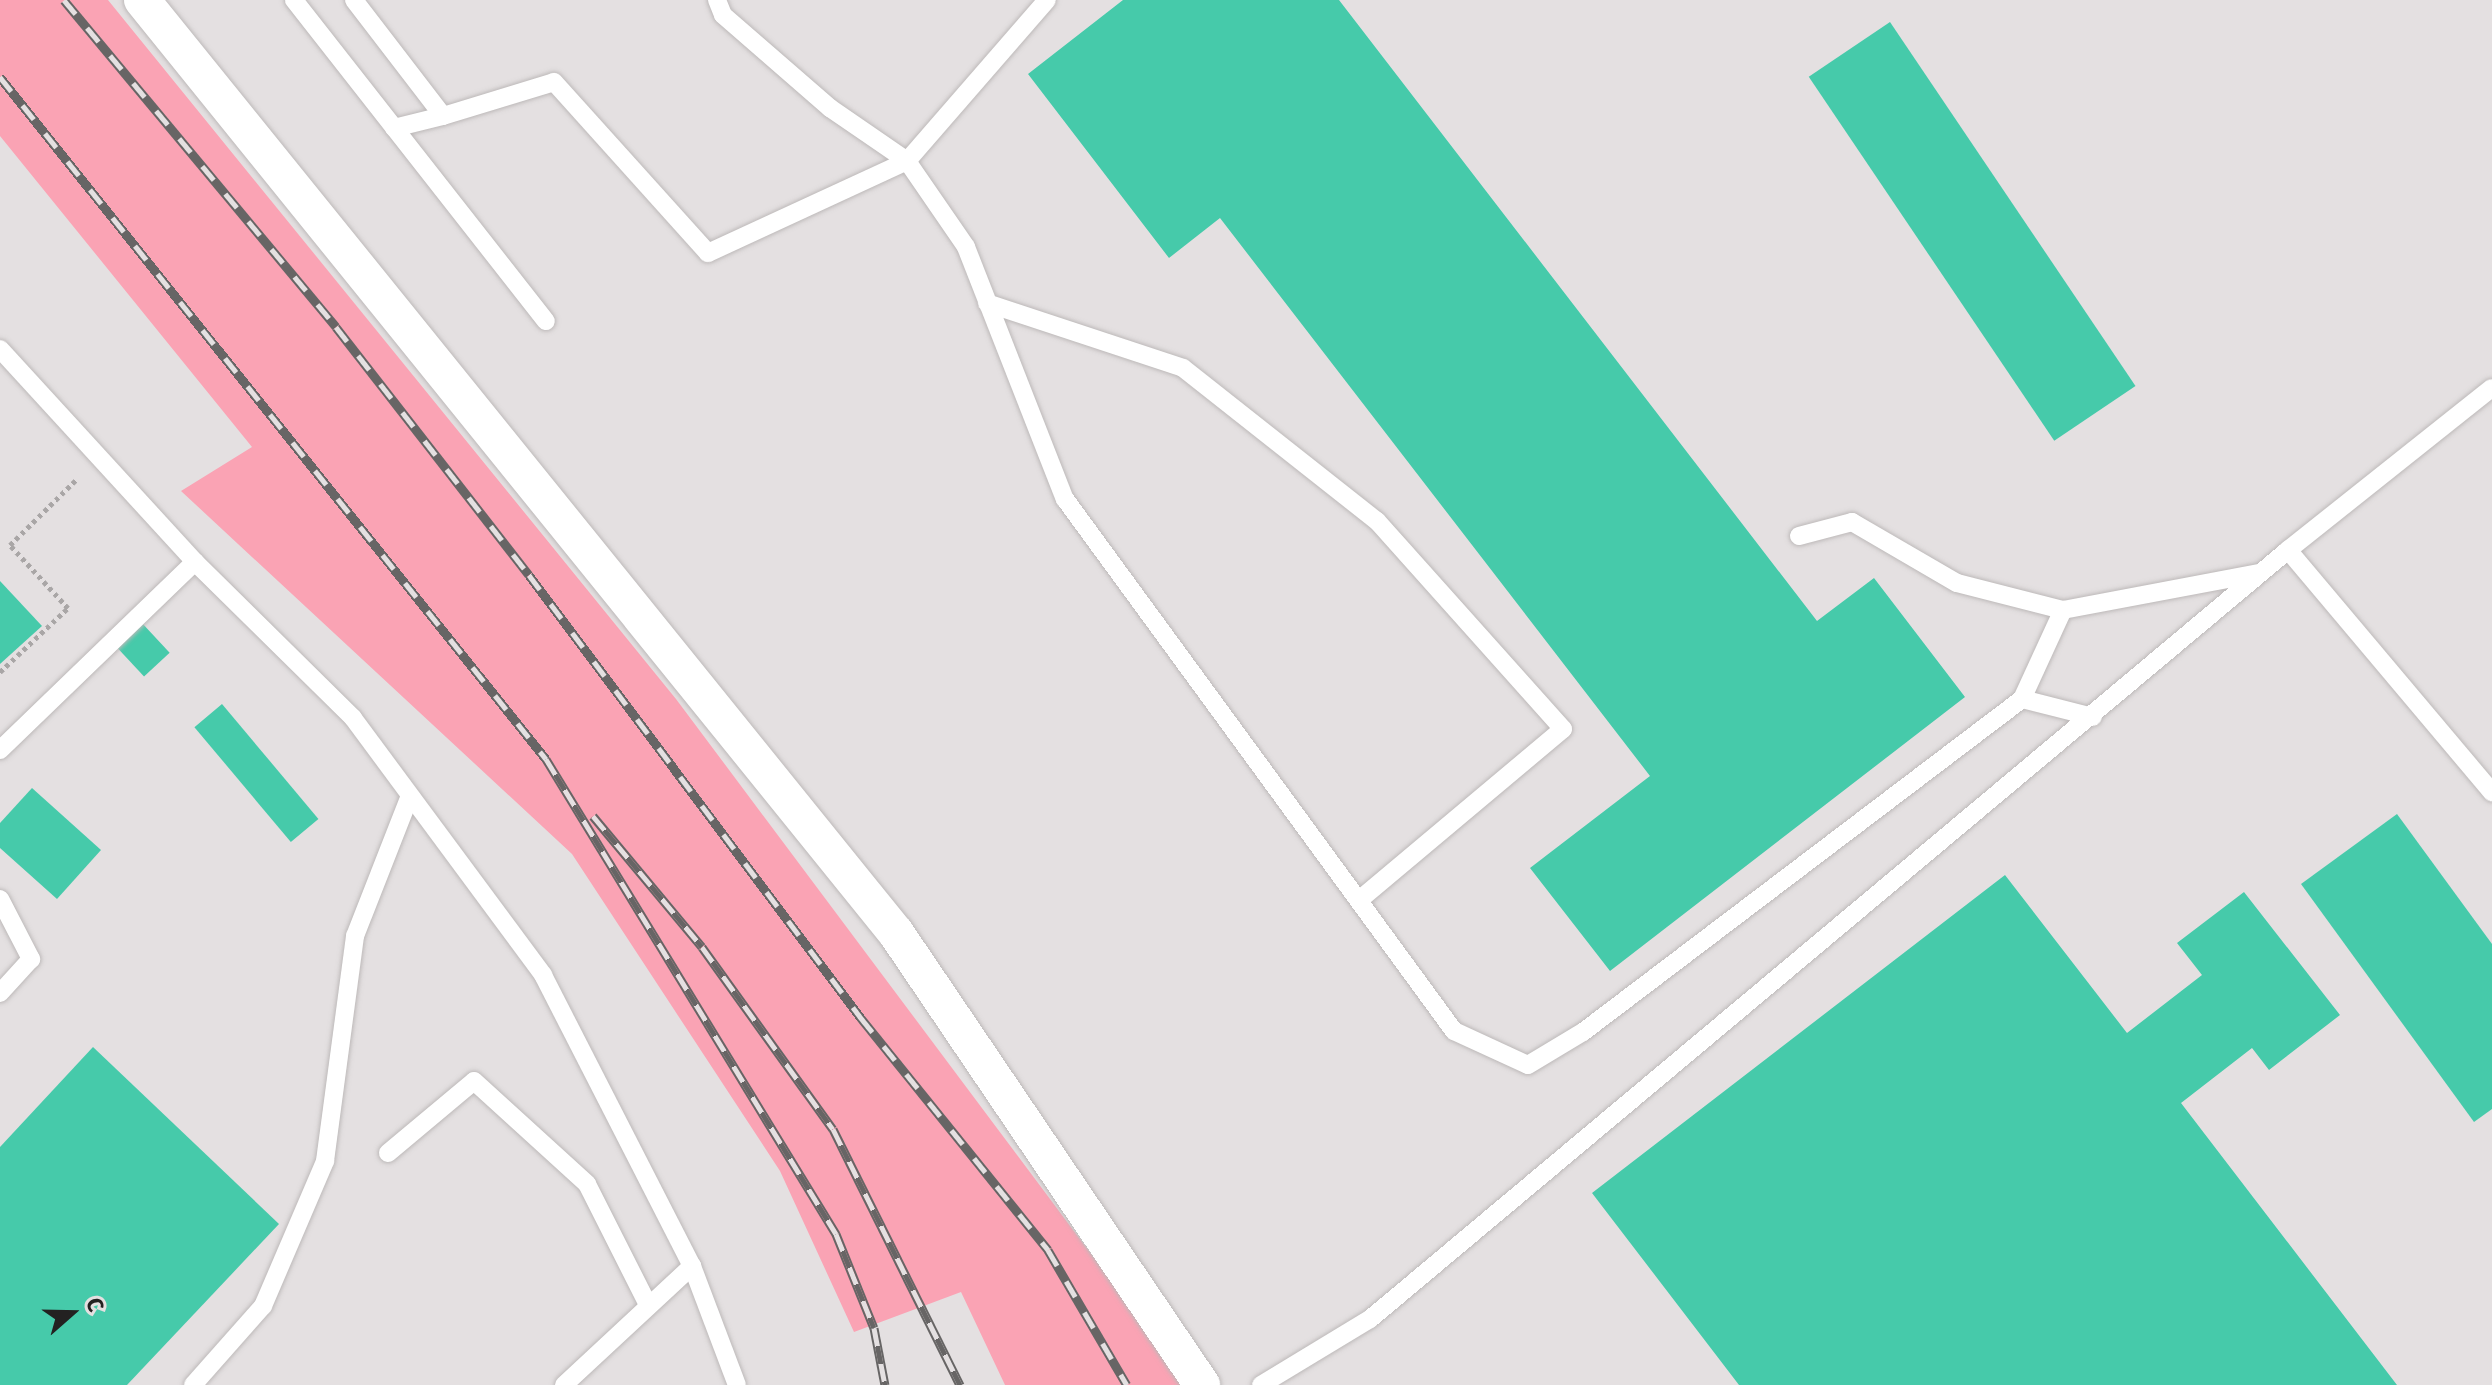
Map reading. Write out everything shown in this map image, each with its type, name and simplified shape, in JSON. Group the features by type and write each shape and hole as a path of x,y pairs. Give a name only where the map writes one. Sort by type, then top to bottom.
{"street":[{"path":"142,0 896,933 1202,1385"}],"lane":[{"path":"294,0 546,321"},
{"path":"354,0 443,116"},
{"path":"717,0 723,15 830,108 907,161 966,247 1065,499 1454,1031 1528,1065 1583,1032 2022,699 2063,610"},
{"path":"394,128 554,82 708,253 907,161 1047,0"},
{"path":"987,303 1183,368 1377,521 1563,729 1359,900"},
{"path":"4,360 195,562 353,718 543,975 692,1266 737,1385"},
{"path":"1261,1385 1370,1319 2093,717 2288,550 2492,388"},
{"path":"1799,536 1852,522 1957,583 2063,610 2262,572"},
{"path":"2288,550 2492,792"},
{"path":"0,750 195,562"},
{"path":"2022,699 2093,717"},
{"path":"193,1385 263,1306 325,1161 355,936 410,796"},
{"path":"0,899 31,959 0,993"},
{"path":"388,1153 474,1081 587,1184 648,1305"},
{"path":"564,1385 692,1266"}],"path":[{"path":"0,672 68,608 10,545 42,514"}],"shaded area":[{"path":"0,0 108,0 676,699 1124,1298 1183,1385 1005,1385 961,1292 854,1332 780,1171 572,854 181,491 252,447 0,136"}],"building":[{"path":"1123,0 1339,0 1817,621 1874,578 1965,697 1610,971 1530,868 1650,776 1220,218 1169,258 1028,74"},
{"path":"1890,22 2135,386 2054,441 1809,77"},
{"path":"0,581 42,626 0,664"},
{"path":"141,622 170,653 144,677 115,646"},
{"path":"222,704 318,819 291,842 194,727"},
{"path":"32,788 101,850 57,899 0,848 0,823"},
{"path":"2397,814 2492,944 2492,1109 2474,1122 2301,884"},
{"path":"2005,875 2127,1033 2202,975 2177,943 2244,892 2340,1015 2269,1070 2252,1048 2181,1103 2397,1385 1739,1385 1592,1193"},
{"path":"93,1047 279,1224 127,1385 0,1385 0,1147"}],"railway":[{"path":"64,0 336,327 529,575 861,1018 1048,1250 1127,1385"},
{"path":"0,77 546,759 836,1234 874,1328 885,1385"},
{"path":"593,816 702,947 833,1129 960,1385"}]}
